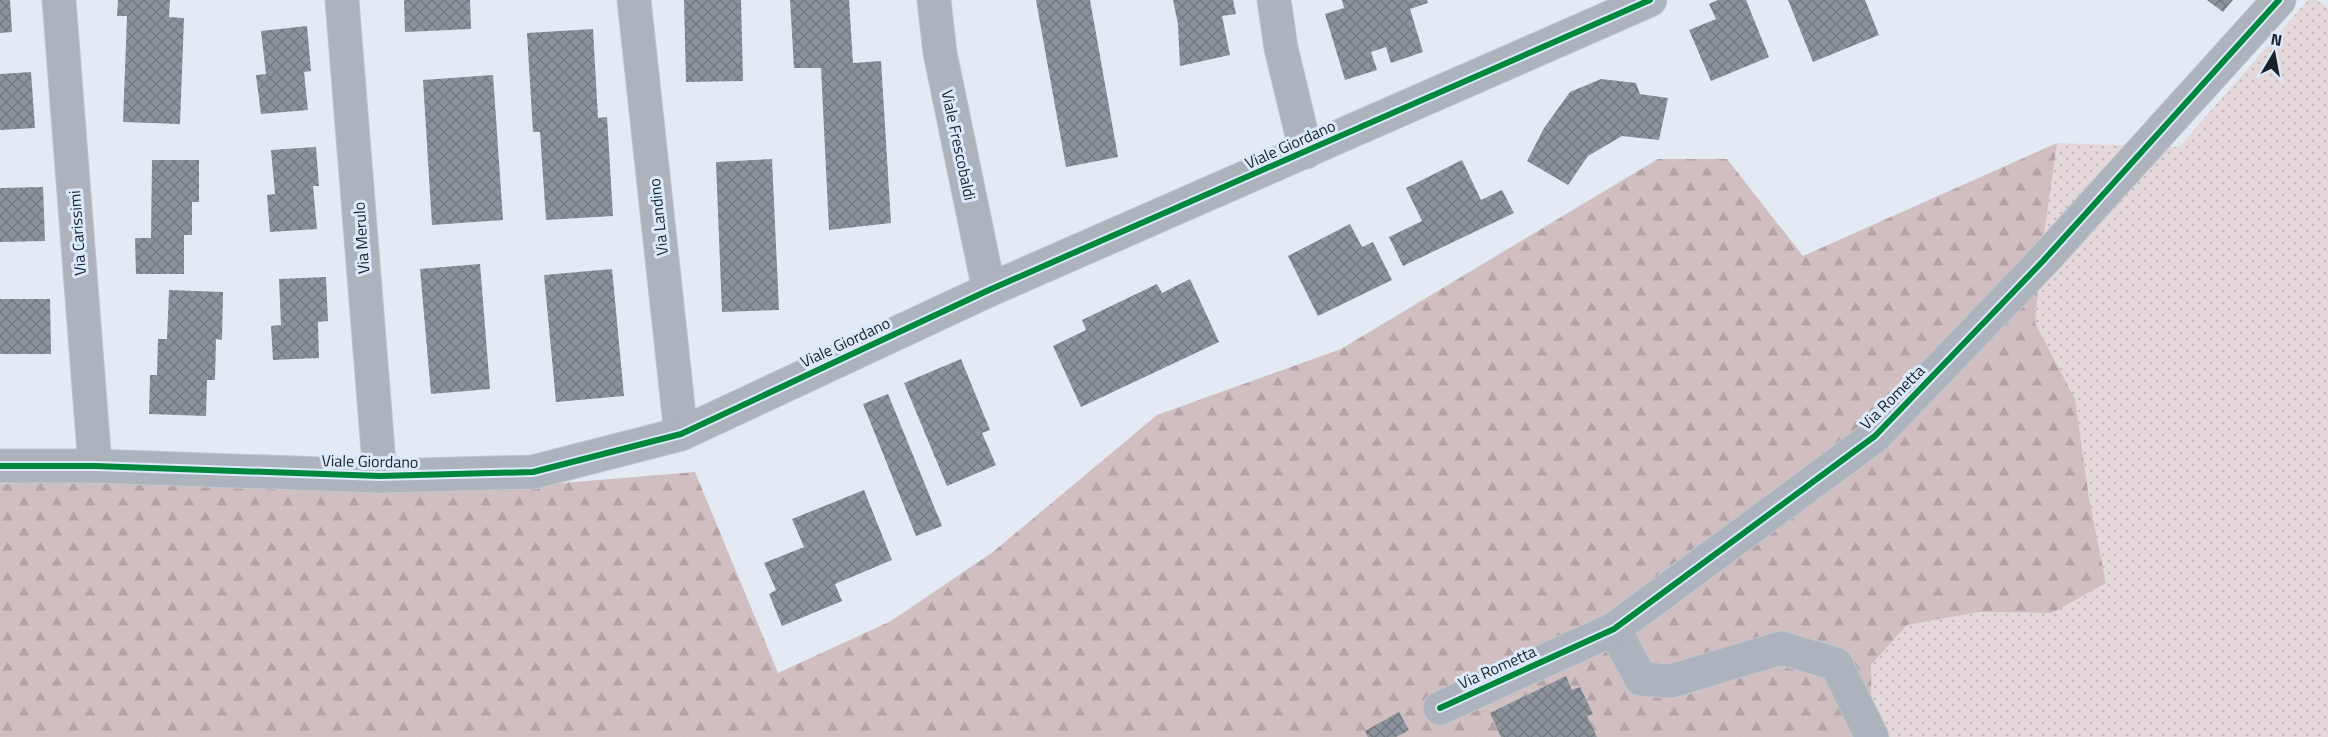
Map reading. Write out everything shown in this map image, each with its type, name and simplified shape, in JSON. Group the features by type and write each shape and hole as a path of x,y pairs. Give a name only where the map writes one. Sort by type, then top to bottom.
{"street":[{"name":"Via Carissimi","path":"59,0 95,466"},
{"name":"Via Merulo","path":"342,0 380,476"},
{"name":"Via Landino","path":"634,0 681,434"},
{"name":"Viale Frescobaldi","path":"934,0 940,53 988,290"},
{"path":"1274,0 1281,48 1306,152"},
{"name":"Via Rometta","path":"1440,708 1614,629 1875,436 2043,261 2279,0"},
{"name":"Viale Giordano","path":"0,466 95,466 380,476 533,472 681,434 988,290 1306,152 1642,2"},
{"path":"1614,629 1641,679 1671,681 1781,648 1836,664 1872,737"}],"shaded area":[{"path":"2308,0 2317,0 2328,8 2328,737 1872,737 1871,665 1907,625 1978,612 2052,613 2106,583 2089,498 2075,399 2035,323 2041,256 2057,143 2179,147"}],"green space":[{"path":"2057,143 2041,256 2035,323 2075,399 2089,498 2106,583 2052,613 1978,612 1907,625 1871,665 1872,737 0,737 0,484 135,477 501,488 695,472 778,673 891,621 993,552 1157,415 1341,349 1658,159 1727,159 1803,256"}],"building":[{"path":"0,0 10,0 12,32 0,33"},
{"path":"118,0 170,0 169,17 184,18 180,124 123,122 127,16 117,16"},
{"path":"404,0 470,0 471,29 405,32"},
{"path":"684,0 741,0 743,81 686,82"},
{"path":"790,0 849,0 853,63 881,61 891,223 829,230 821,68 794,68"},
{"path":"1036,0 1090,0 1118,157 1066,167"},
{"path":"1173,0 1233,0 1236,14 1222,16 1230,55 1180,66 1178,24"},
{"path":"1342,0 1427,0 1428,3 1410,9 1423,52 1391,63 1386,47 1371,52 1377,70 1345,80 1325,14 1344,8"},
{"path":"1718,0 1746,0 1769,57 1711,81 1689,30 1716,19 1709,4"},
{"path":"1788,0 1865,0 1879,35 1813,62"},
{"path":"2207,0 2233,0 2223,12"},
{"path":"307,26 311,71 304,72 308,110 261,114 256,75 266,74 261,31"},
{"path":"593,29 598,118 607,117 613,216 546,220 540,132 533,132 527,33"},
{"path":"31,72 35,128 0,130 0,74"},
{"path":"493,75 503,220 432,225 423,80"},
{"path":"1601,79 1636,83 1640,94 1668,98 1659,140 1622,136 1588,156 1568,185 1527,161 1544,128 1570,92"},
{"path":"316,147 319,186 313,186 317,229 270,232 267,195 275,194 271,150"},
{"path":"772,159 779,310 722,312 716,162"},
{"path":"152,160 199,160 199,202 192,202 192,235 184,235 184,274 136,274 135,238 151,238"},
{"path":"1462,160 1481,200 1502,190 1514,213 1403,266 1389,237 1422,221 1406,188"},
{"path":"43,187 45,241 0,242 0,188"},
{"path":"1350,224 1362,247 1373,242 1392,280 1318,316 1288,256"},
{"path":"480,264 490,389 431,394 420,269"},
{"path":"612,269 624,396 556,402 544,275"},
{"path":"326,277 328,321 318,322 319,358 273,360 271,326 281,325 279,279"},
{"path":"1190,279 1219,342 1081,407 1053,346 1086,330 1082,320 1157,284 1162,293"},
{"path":"169,290 223,292 222,340 216,339 215,380 207,380 206,416 149,414 150,375 157,375 158,339 167,339"},
{"path":"0,299 50,299 51,354 0,354"},
{"path":"961,359 990,430 982,433 996,465 947,486 904,383"},
{"path":"888,394 942,526 916,536 863,404"},
{"path":"864,490 892,560 835,584 842,601 782,626 769,594 776,590 764,563 804,547 792,519"},
{"path":"1566,676 1572,690 1580,687 1593,714 1587,716 1597,737 1501,737 1490,713"},
{"path":"1399,712 1409,730 1396,737 1368,737 1365,731"}],"cycle path":[{"path":"0,466 95,466 380,476 533,472 681,434 989,290 1650,0"},
{"path":"1440,708 1614,629 1875,436 2043,261 2279,0"}]}
